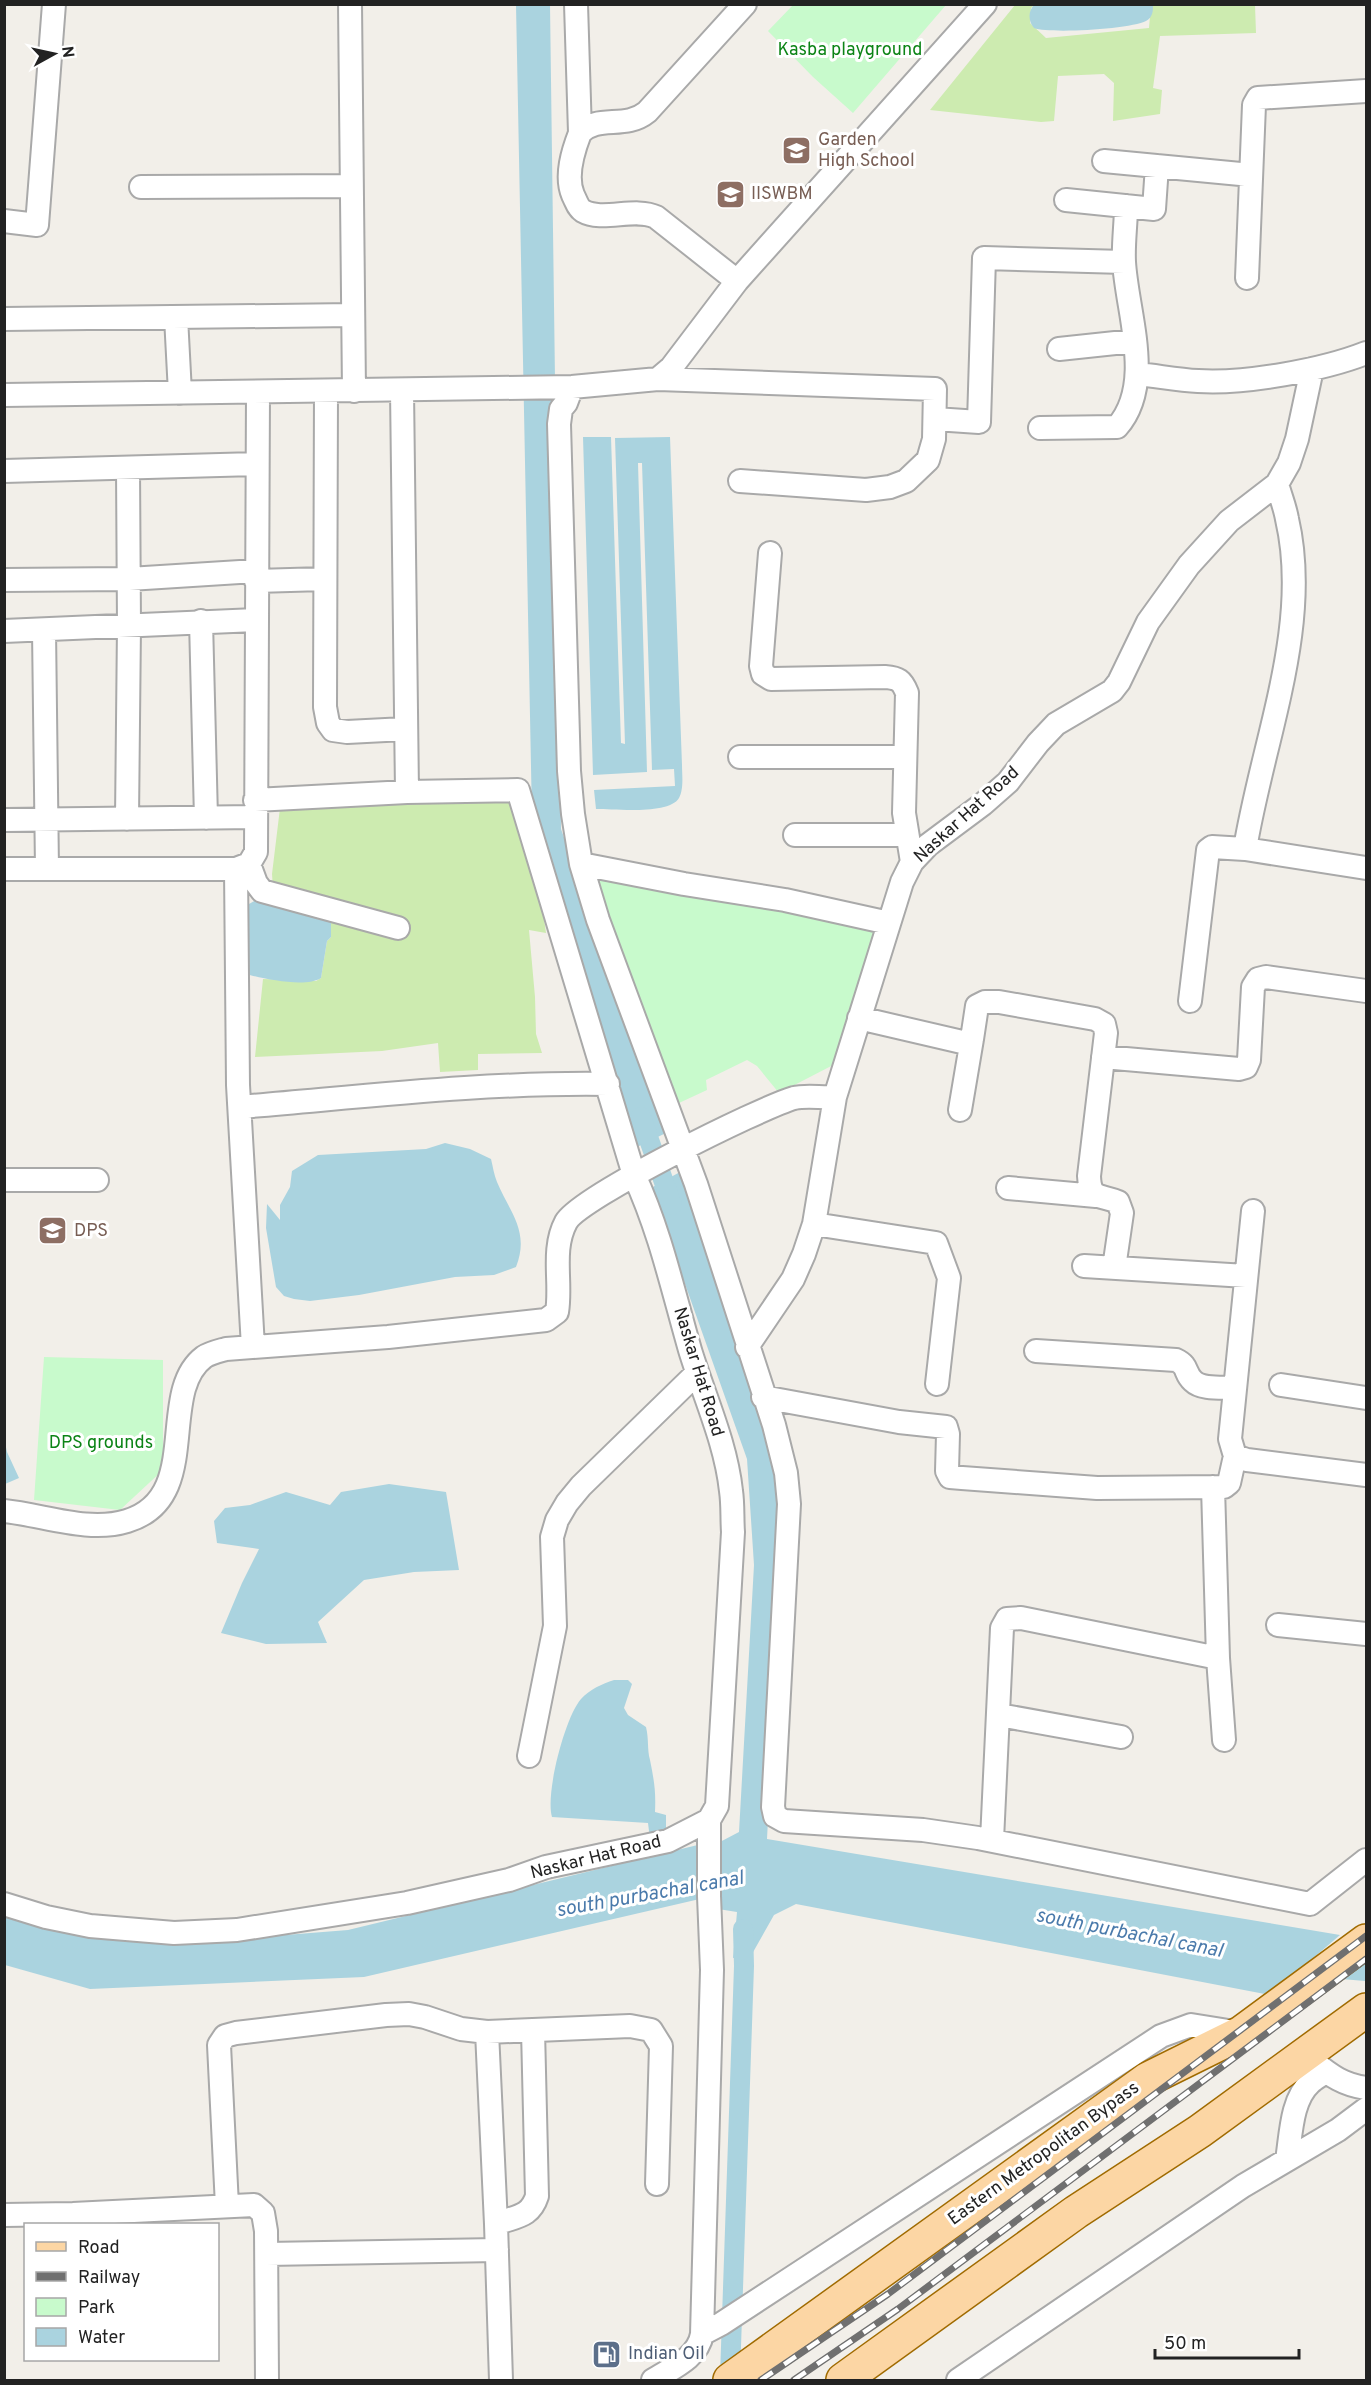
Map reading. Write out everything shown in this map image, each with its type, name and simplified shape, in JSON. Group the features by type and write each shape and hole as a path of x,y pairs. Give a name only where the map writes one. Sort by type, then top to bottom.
{"main road":[{"name":"Eastern Metropolitan Bypass","path":"729,2380 1148,2079 1241,2033 1366,1941"},
{"path":"843,2380 1076,2212 1200,2132 1315,2064 1366,2010"}],"street":[{"path":"4,221 37,225 54,4"},
{"path":"350,4 354,391"},
{"path":"576,4 580,132 574,149 570,173 572,192 578,206 584,212 599,214 648,213 737,281"},
{"path":"580,132 588,125 637,120 647,112 745,4"},
{"path":"658,379 671,368 737,281 985,4"},
{"path":"1247,278 1254,105 1258,98 1366,91"},
{"path":"1104,161 1251,175"},
{"path":"1066,200 1154,209 1157,166"},
{"path":"141,187 351,186"},
{"path":"1040,428 1117,427 1125,418 1138,374 1124,262 1126,206"},
{"path":"935,420 979,422 984,258 1124,262"},
{"path":"4,319 353,315"},
{"path":"176,317 180,393"},
{"path":"1059,349 1134,341"},
{"path":"1138,374 1197,381 1221,381 1312,369 1347,361 1366,353"},
{"name":"Naskar Hat Road","path":"747,1347 793,1278 804,1254 814,1224 835,1097 902,882 912,862 928,845 983,804 1008,782 1056,724 1112,691 1119,682 1148,622 1189,565 1229,521 1277,484 1292,455 1312,369"},
{"path":"4,395 493,388 565,386 658,379 935,388 934,439 928,460 906,481 890,487 866,490 740,481"},
{"path":"565,386 566,403 561,409 559,424 569,771 581,864 678,1152 696,1184 781,1450 786,1473 789,1504 773,1797 775,1816 784,1821 923,1830 992,1840 1310,1904 1366,1860"},
{"path":"4,820 206,818 255,808 407,792 402,390"},
{"path":"326,391 324,579 325,707 328,723 333,730 347,732 405,729"},
{"path":"253,1347 240,1107 243,867 256,852 258,392"},
{"path":"4,471 257,464"},
{"path":"128,468 128,819"},
{"path":"1245,849 1282,678 1292,617 1292,554 1287,519 1277,484"},
{"path":"770,553 761,666 763,674 771,679 897,678 903,683 907,693 904,813 912,862"},
{"path":"4,580 256,576 324,579"},
{"path":"4,631 256,620"},
{"path":"201,621 206,818"},
{"path":"44,630 47,869"},
{"path":"740,757 905,757"},
{"name":"Naskar Hat Road","path":"4,1904 46,1917 90,1926 174,1933 237,1930 319,1919 467,1890 546,1868 668,1841 710,1820 717,1806 732,1532 732,1492 726,1464 645,1199 639,1172 608,1084 518,790 407,792"},
{"path":"795,835 906,835"},
{"path":"1190,1001 1208,850 1212,847 1245,849 1366,868"},
{"path":"581,864 785,900 889,923"},
{"path":"4,869 243,867"},
{"path":"243,867 262,891 398,928"},
{"path":"1103,1057 1239,1069 1246,1067 1249,1060 1253,987 1258,979 1266,977 1366,991"},
{"path":"960,1110 977,1006 985,1002 999,1002 1095,1019 1104,1024 1106,1033 1089,1176 1090,1188 1096,1196"},
{"path":"859,1018 962,1042 972,1039"},
{"path":"240,1107 478,1087 544,1083 608,1084"},
{"path":"4,1511 29,1513 90,1525 126,1521 150,1510 163,1497 170,1479 185,1385 196,1364 207,1355 226,1349 388,1337 546,1320 557,1312 560,1296 557,1252 567,1221 586,1203 678,1152 795,1098 835,1097"},
{"path":"4,1180 97,1179"},
{"path":"1008,1188 1096,1196 1118,1202 1122,1213 1114,1268"},
{"path":"763,1397 899,1422 946,1427 950,1477 1078,1488 1224,1487 1228,1484 1235,1456 1230,1439 1253,1211"},
{"path":"814,1224 936,1243 949,1278 937,1384"},
{"path":"1084,1266 1246,1276"},
{"path":"1036,1351 1176,1360 1184,1364 1193,1382 1201,1386 1235,1388"},
{"path":"529,1756 555,1626 552,1538 557,1520 581,1486 697,1373"},
{"path":"1281,1385 1366,1398"},
{"path":"1235,1456 1247,1460 1366,1475"},
{"path":"1213,1487 1218,1658 1224,1740"},
{"path":"992,1840 1002,1628 1007,1619 1021,1618 1218,1658"},
{"path":"1278,1625 1366,1634"},
{"path":"999,1715 1121,1737"},
{"path":"710,1820 708,1854 712,1970 712,2329"},
{"path":"227,2206 219,2045 225,2036 287,2026 386,2015 409,2014 426,2017 461,2030 487,2032 630,2026 651,2030 661,2046 657,2184"},
{"path":"653,2380 693,2354 712,2329 1161,2036 1191,2025 1241,2033"},
{"path":"496,2224 512,2217 525,2215 534,2206 537,2196 533,2030"},
{"path":"487,2032 501,2380"},
{"path":"1287,2160 1299,2098 1308,2084 1315,2064 1335,2080 1366,2088"},
{"path":"958,2380 1243,2186 1338,2130 1366,2109"},
{"path":"4,2215 254,2205 263,2212 267,2254 267,2380"},
{"path":"267,2254 497,2250"}],"green space":[{"name":"Kasba playground","path":"793,5 946,5 853,113 813,77 768,31"},
{"path":"1015,5 1034,5 1031,8 1030,23 1046,38 1149,28 1151,5 1255,5 1256,33 1160,36 1153,88 1162,90 1160,114 1113,121 1114,83 1104,74 1058,76 1054,121 1041,122 930,110"},
{"path":"527,799 546,933 529,930 536,1034 542,1053 478,1054 478,1070 440,1072 438,1043 382,1051 255,1057 263,979 316,981 321,978 327,941 331,937 274,903 272,874 280,808"},
{"path":"593,876 879,928 837,1063 779,1093 757,1066 747,1060 706,1080 707,1090 679,1103"},
{"name":"DPS grounds","path":"44,1357 163,1360 163,1470 120,1510 34,1500"}],"water":[{"path":"516,5 550,5 561,829 668,1132 637,1147 545,872 532,817"},
{"path":"1034,5 1153,5 1153,7 1150,18 1138,24 1056,31 1034,28 1030,16"},
{"path":"583,437 611,437 621,743 625,744 615,438 670,437 682,790 679,798 664,807 641,810 596,809 594,790 675,786 674,769 652,770 642,463 638,463 647,772 593,775"},
{"path":"256,900 294,905 331,921 331,937 327,941 321,978 314,981 295,982 246,974 246,920 249,904"},
{"path":"445,1143 470,1149 491,1159 497,1182 520,1232 520,1254 516,1267 494,1275 455,1277 359,1295 310,1301 284,1296 276,1287 266,1228 267,1204 280,1220 280,1205 290,1187 292,1171 318,1155 426,1149"},
{"path":"680,1172 777,1432 785,1500 767,1839 1340,1935 1270,1995 796,1904 774,1915 752,1954 733,1958 737,1912 718,1909 718,1843 739,1832 754,1565 747,1459 651,1188"},
{"path":"4,1438 7,1452 19,1478 5,1484"},
{"path":"389,1484 446,1492 459,1570 414,1572 364,1580 318,1622 327,1643 266,1644 221,1633 259,1549 217,1543 214,1521 225,1508 250,1505 286,1492 330,1505 341,1492"},
{"path":"614,1680 628,1680 632,1684 624,1708 628,1715 646,1727 655,1812 666,1815 666,1839 650,1839 648,1823 552,1817 551,1791 554,1774 563,1738 575,1708 585,1695 596,1687"},
{"path":"706,1843 704,1898 364,1977 90,1989 5,1965 4,1907 185,1943 348,1930"}],"waterway":[{"path":"641,1117 672,1205"},
{"path":"730,2376 744,1966 743,1929"},
{"name":"south purbachal canal","path":"1330,1968 1366,1971"}],"railway":[{"path":"761,2380 888,2294 1366,1936"},
{"path":"794,2380 898,2309 1366,1959"}],"place":[{"name":"Garden High School","path":"797,150"},
{"name":"IISWBM","path":"730,194"},
{"name":"DPS","path":"53,1231"},
{"name":"Indian Oil","path":"607,2354"}]}
